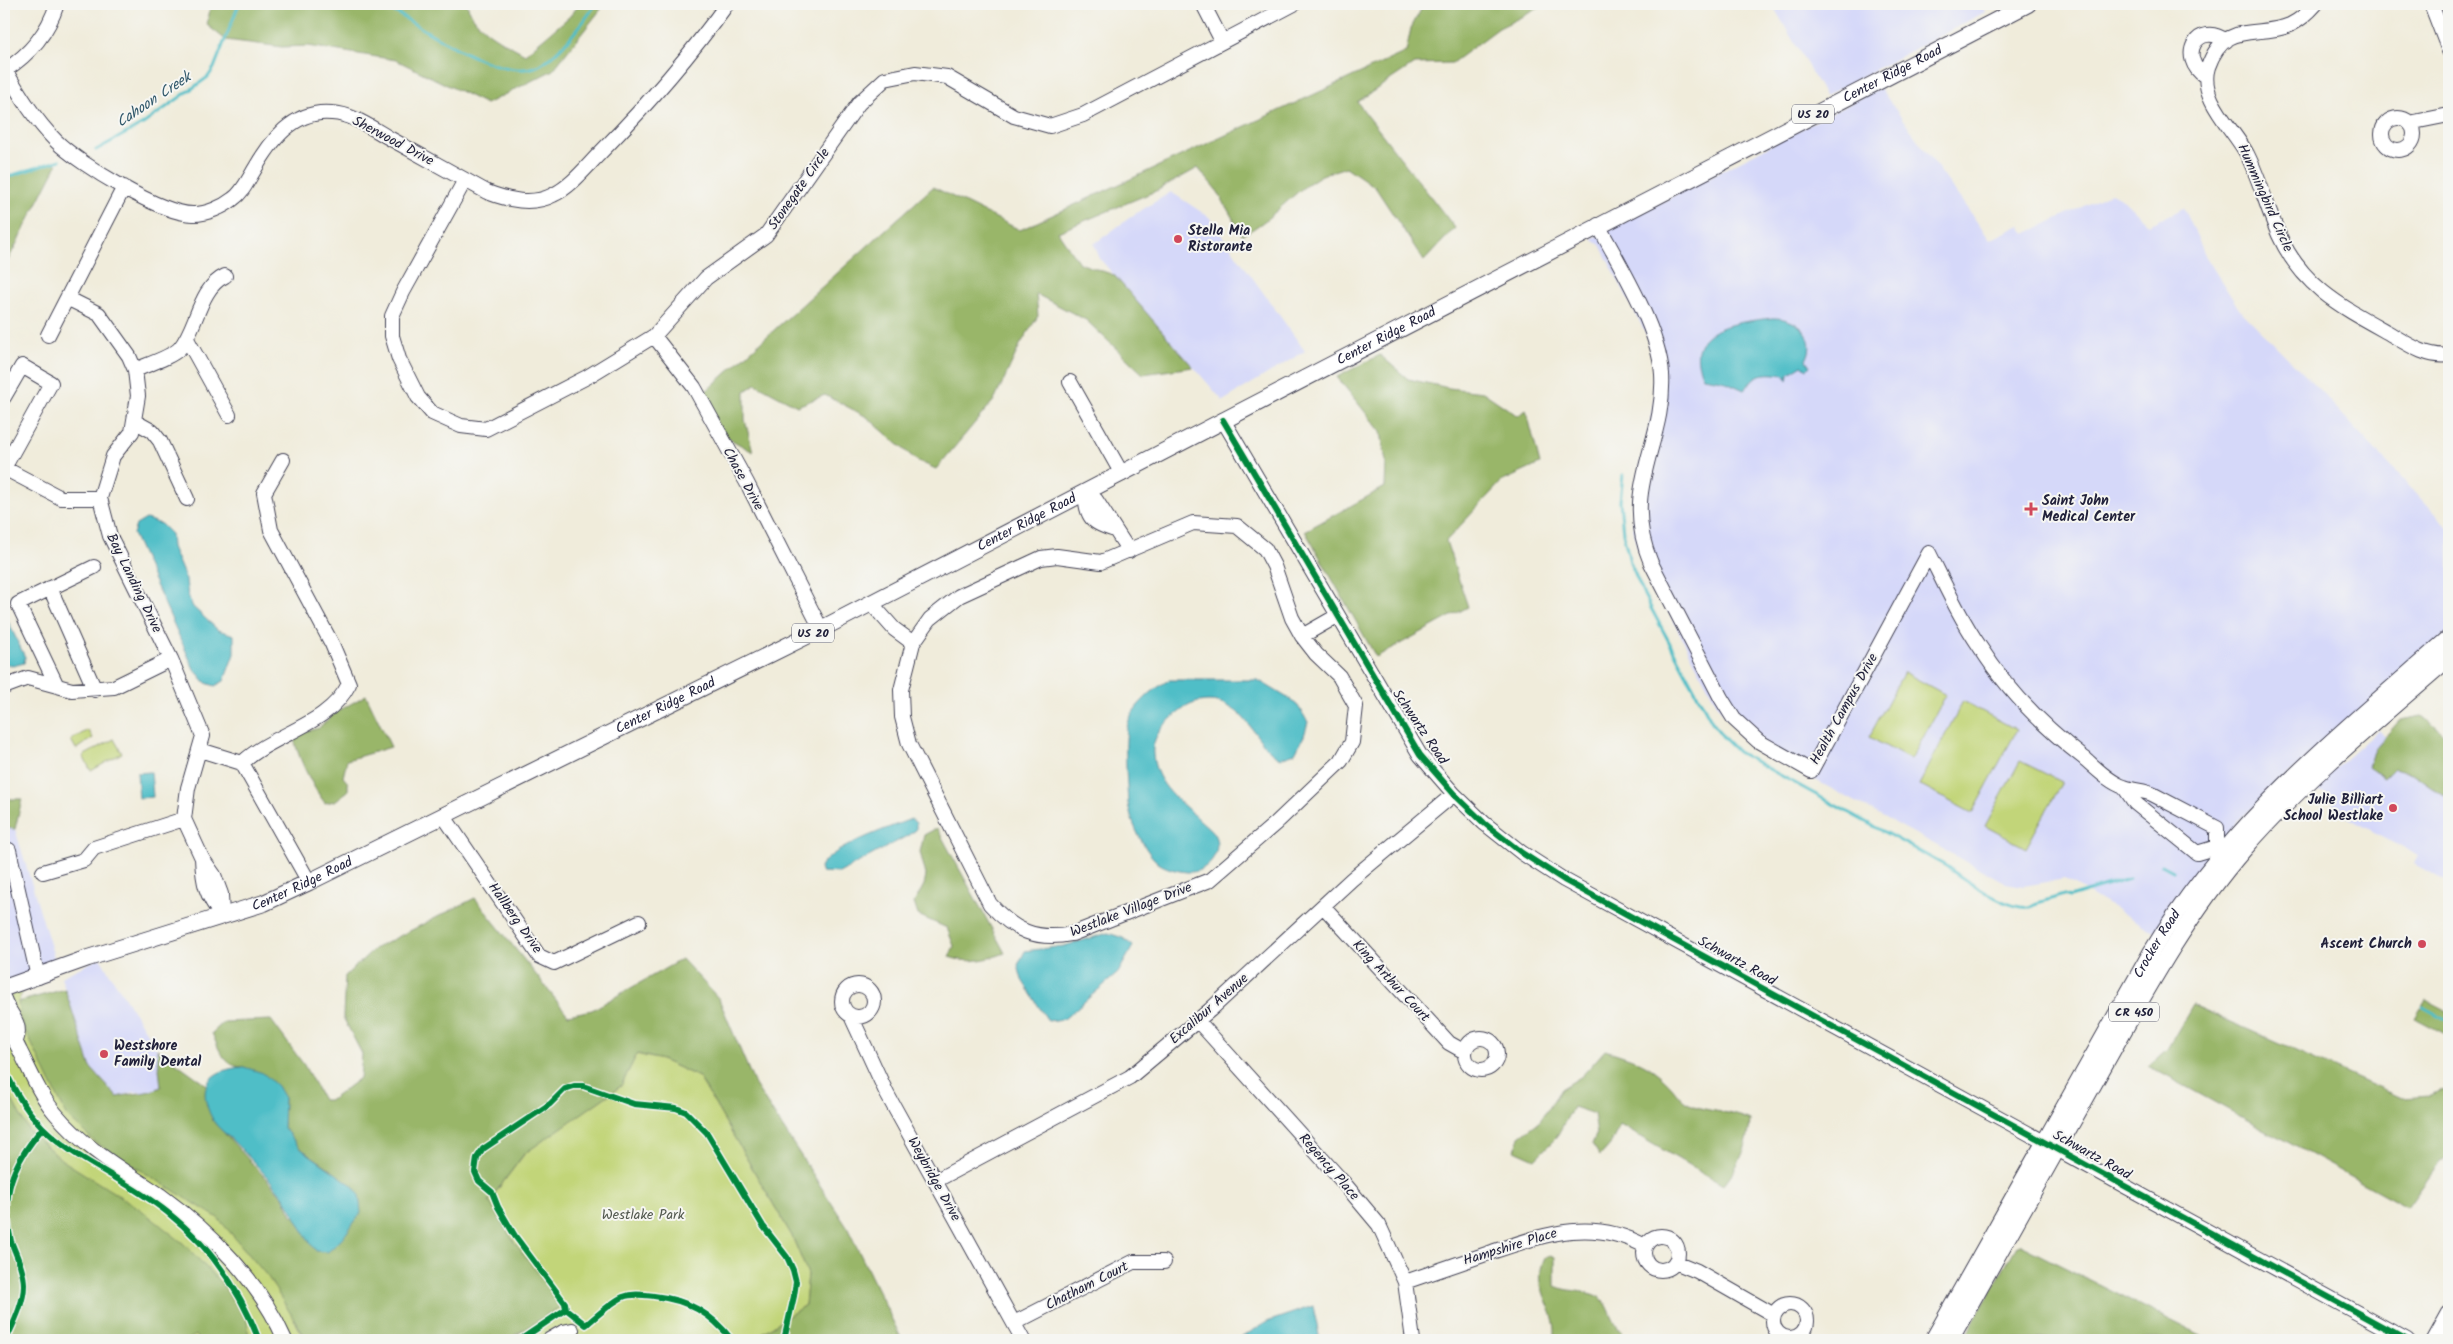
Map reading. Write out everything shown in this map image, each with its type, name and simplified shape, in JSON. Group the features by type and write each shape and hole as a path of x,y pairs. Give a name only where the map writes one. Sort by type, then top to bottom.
{"main road":[{"name":"Center Ridge Road","path":"4,988 88,958 264,903 310,882 821,629 2028,4"},
{"name":"Crocker Road","path":"1950,1340 2159,940 2250,819 2310,760 2449,638"},
{"name":"Crocker Road","path":"1933,1340 2166,956 2220,879 2224,853 2287,803 2321,770 2449,658"}],"street":[{"path":"4,70 26,55 43,34 57,4"},
{"name":"Sherwood Drive","path":"4,70 28,108 56,141 75,158 124,187 166,208 180,212 195,214 210,211 234,199 242,191 264,152 289,124 304,117 333,113 357,120 464,180 507,199 527,202 553,196 579,175 664,86 698,45 727,4"},
{"path":"1203,4 1222,41"},
{"name":"Stonegate Circle","path":"464,180 403,292 392,316 392,336 399,359 418,397 432,413 461,426 486,429 587,377 654,336 706,278 766,235 859,103 885,79 916,73 947,77 1014,116 1050,126 1083,115 1294,4"},
{"path":"2206,78 2212,58 2226,41 2244,32 2276,29 2290,25 2308,13 2316,4"},
{"path":"2431,4 2449,51"},
{"name":"Hummingbird Circle","path":"2226,41 2217,35 2209,34 2200,38 2193,45 2191,60 2193,65 2206,78 2210,97 2246,152 2264,191 2278,234 2304,274 2336,304 2411,345 2437,356 2449,355"},
{"path":"2409,123 2449,115"},
{"path":"48,334 124,187"},
{"name":"Health Campus Drive","path":"1598,225 1653,332 1661,363 1662,385 1659,413 1639,501 1640,530 1644,546 1721,698 1741,727 1758,741 1811,771 1929,553 1969,630 2007,684 2038,718 2068,746 2103,774 2124,787 2143,790 2217,828 2224,853 2197,853 2135,803 2124,787"},
{"path":"135,370 178,350 187,339 210,290 218,279 225,276"},
{"path":"4,397 22,366 51,383 4,468 61,498 100,498 113,456 132,432 138,396 135,370 129,356 98,314 67,298"},
{"name":"Chase Drive","path":"654,336 694,387 747,484 821,629"},
{"path":"187,339 229,415"},
{"path":"1070,382 1122,474"},
{"path":"134,420 152,431 160,441 186,499"},
{"name":"Schwartz Road","path":"1223,420 1414,746 1454,794 1498,835 1553,873 2050,1147 2407,1340"},
{"path":"242,763 255,750 319,717 341,699 349,684 332,644 271,530 264,493 283,460"},
{"path":"1086,493 1096,500 1129,551"},
{"name":"Bay Landing Drive","path":"100,498 110,536 171,659 203,736 188,788 184,819"},
{"name":"Westlake Village Drive","path":"1193,522 1237,526 1265,549 1274,566 1292,618 1302,636 1316,654 1339,676 1356,706 1352,742 1341,761 1276,823 1210,880 1072,934 1050,938 1026,932 1004,920 990,904 909,744 902,717 901,690 913,643 930,620 959,596 1040,558 1057,556 1101,562 1129,551 1193,522"},
{"path":"57,686 18,604 94,567"},
{"path":"50,588 95,690"},
{"path":"871,603 894,629 913,643"},
{"path":"1302,636 1337,616"},
{"path":"4,687 28,678 72,690 95,690 114,687 171,659"},
{"path":"200,750 242,763 310,882"},
{"name":"Excalibur Avenue","path":"935,1181 1130,1077 1210,1010 1323,906 1454,794"},
{"name":"Hallberg Drive","path":"443,815 539,956 554,963 639,922"},
{"path":"43,872 84,860 94,848 184,819 202,858 202,882 210,900 222,916"},
{"path":"8,850 38,977"},
{"name":"King Arthur Court","path":"1323,906 1449,1043 1464,1052"},
{"path":"4,1009 16,1018 20,1031 16,1041 41,1095 56,1115 88,1146 162,1197 212,1240 254,1285 285,1340"},
{"name":"Weybridge Drive","path":"851,1016 887,1094 1023,1340"},
{"name":"Regency Place","path":"1197,1020 1343,1182 1379,1225 1405,1282 1413,1340"},
{"name":"Hampshire Place","path":"1405,1282 1523,1241 1561,1231 1590,1230 1617,1233 1645,1246"},
{"path":"1658,1236 1669,1238 1676,1247 1675,1262 1661,1270 1651,1266 1645,1257 1645,1246 1658,1236"},
{"name":"Chatham Court","path":"1014,1323 1133,1262 1164,1262"},
{"path":"1675,1262 1697,1271 1774,1315"},
{"path":"2434,1340 2449,1313"},
{"path":"549,1340 572,1330"}],"shaded area":[{"path":"1772,4 1981,4 1985,12 1825,96"},
{"name":"Saint John Medical Center","path":"1880,88 1990,240 2020,225 2025,234 2111,193 2121,198 2149,225 2184,208 2206,257 2239,309 2312,382 2449,529 2449,631 2239,820 2187,884 2156,933 2065,879 2023,886 2006,883 1758,749 1736,730 1716,703 1642,561 1636,544 1633,531 1632,499 1649,425 1656,388 1656,375 1647,336 1600,245 1591,239"},
{"path":"1171,192 1209,217 1305,351 1223,401 1100,259 1094,244 1132,216"},
{"name":"Julie Billiart School Westlake","path":"2379,729 2408,763 2449,791 2449,883 2414,864 2418,856 2343,815 2323,792 2309,792"},
{"path":"4,828 15,829 57,967 4,982"},
{"path":"100,958 157,1049 161,1087 153,1092 134,1092 117,1097 91,1068 61,977"}],"green space":[{"path":"211,4 467,4 476,21 483,28 525,54 569,17 580,4 605,4 553,70 486,104 396,60 308,46 282,47 226,40 207,25"},
{"path":"1424,4 1547,4 1499,28 1452,63 1414,64 1357,102 1455,228 1424,261 1375,187 1346,167 1320,176 1300,190 1263,222 1242,235 1218,192 1198,168 1158,190 1058,232 1079,263 1114,275 1193,367 1143,374 1086,320 1036,294 1038,316 1020,345 995,399 936,469 916,460 867,417 825,395 797,406 756,384 745,391 745,420 753,452 723,435 703,394 933,187 1020,230 1406,52 1411,28"},
{"path":"54,162 57,165 4,268 4,178"},
{"path":"1380,355 1408,379 1449,388 1483,392 1518,416 1526,409 1540,464 1501,482 1446,541 1468,607 1376,657 1305,531 1385,487 1386,462 1381,432 1337,377"},
{"path":"1904,672 1946,695 1911,760 1869,737"},
{"path":"366,695 391,747 347,760 343,777 348,783 348,791 335,801 325,803 306,771 293,735 319,728 335,713"},
{"path":"1963,701 2017,730 1972,813 1919,785"},
{"path":"2422,716 2449,738 2449,799 2412,773 2394,768 2384,778 2368,766 2376,747 2400,720"},
{"path":"88,730 93,738 76,749 71,740"},
{"path":"114,739 122,753 91,771 83,756"},
{"path":"2020,761 2062,782 2026,848 1985,826"},
{"path":"4,799 22,799 15,829 4,828"},
{"path":"937,828 1005,953 991,958 970,961 949,957 954,946 947,928 918,915 914,903 924,885 926,875 920,852 924,835"},
{"path":"475,898 568,1015 592,1010 682,959 719,999 755,1085 847,1227 902,1340 752,1340 805,1305 808,1274 792,1236 699,1077 662,1060 637,1054 621,1086 524,1154 489,1201 514,1242 563,1305 507,1340 307,1340 268,1277 218,1218 95,1142 67,1116 20,1020 18,1002 65,989 91,1068 117,1097 151,1091 161,1087 157,1049 207,1085 207,1100 213,1121 283,1197 293,1217 332,1170 300,1148 283,1127 284,1098 244,1067 231,1064 219,1050 212,1033 224,1022 271,1020 304,1065 323,1100 331,1100 360,1078 362,1054 343,1017 345,976 374,949"},
{"path":"23,991 18,1002 168,1174 255,1244 305,1340 4,1340 4,997"},
{"path":"2426,1000 2449,1012 2449,1036 2415,1018"},
{"path":"2193,1005 2401,1098 2430,1096 2449,1088 2449,1156 2440,1161 2407,1207 2148,1066 2167,1049"},
{"path":"1605,1050 1638,1061 1652,1069 1669,1083 1687,1103 1750,1120 1748,1138 1742,1155 1723,1185 1620,1125 1610,1145 1600,1156 1592,1144 1597,1133 1594,1114 1573,1107 1556,1138 1535,1159 1515,1150 1520,1136 1540,1121 1561,1089 1582,1076"},
{"name":"Westlake Park","path":"636,1054 662,1060 699,1077 792,1236 808,1274 805,1305 752,1340 510,1340 563,1305 514,1242 489,1201 526,1152 621,1086"},
{"path":"4,1085 29,1131 62,1160 140,1209 184,1244 221,1283 247,1320 249,1340 200,1340 196,1335 188,1340 4,1340"},
{"path":"2018,1244 2210,1340 1963,1340"},
{"path":"1550,1255 1555,1257 1555,1286 1599,1297 1607,1305 1615,1324 1623,1334 1637,1337 1639,1340 1554,1340 1555,1329 1553,1319 1541,1280 1541,1269 1545,1257"}],"water":[{"path":"1772,318 1789,321 1803,330 1810,343 1806,360 1810,366 1807,369 1802,365 1788,374 1787,380 1785,375 1759,375 1744,390 1722,380 1703,377 1698,360 1699,347 1706,337 1716,330 1729,325"},
{"path":"146,519 161,524 171,534 172,547 186,580 188,597 193,607 218,630 234,635 234,654 224,681 215,686 206,683 194,669 133,534 136,525"},
{"path":"4,613 25,657 24,663 13,666 4,663"},
{"path":"1169,680 1258,680 1296,703 1308,722 1304,736 1295,753 1280,758 1272,753 1236,711 1222,703 1204,701 1192,704 1171,719 1161,729 1153,748 1155,766 1159,776 1177,800 1211,830 1217,841 1217,847 1212,860 1194,872 1170,869 1162,866 1151,856 1131,818 1128,803 1126,748 1129,720 1136,708 1146,697"},
{"path":"151,772 153,797 139,798 137,773"},
{"path":"911,819 916,823 916,830 907,836 839,873 821,872 820,868 834,853 861,839"},
{"path":"1108,933 1123,938 1133,946 1118,973 1064,1019 1048,1021 1022,980 1018,965 1025,951 1064,946"},
{"path":"244,1067 263,1073 277,1086 284,1098 283,1127 300,1148 352,1185 359,1194 361,1213 342,1239 328,1252 316,1251 283,1196 213,1120 205,1098 209,1082 222,1071"},
{"path":"1313,1306 1320,1340 1237,1340 1267,1322"}],"waterway":[{"name":"Cahoon Creek","path":"96,150 143,124 208,77 214,68 239,4"},
{"name":"Cahoon Creek","path":"382,4 435,36 478,58 499,66 519,69 535,67 552,56 577,30 596,4"},
{"name":"Cahoon Creek","path":"4,178 60,160"},
{"path":"1623,475 1620,501 1623,533 1630,562 1644,595 1712,722 1723,737 1738,752 1946,866 1990,895 2016,906 2026,907 2064,895 2069,897 2129,879"},
{"path":"2162,865 2173,871"},
{"path":"2423,1007 2449,1021"}],"cycle path":[{"path":"1223,420 1420,755 1454,794 1484,823 1522,853 1564,880 2407,1340"},
{"path":"4,1067 18,1096 35,1119 54,1137 74,1153 142,1194 183,1225 197,1239 233,1286 259,1340"},
{"path":"566,1309 565,1303 515,1236 498,1207 492,1192 479,1181 475,1172 477,1158 483,1149 550,1104 565,1089 583,1086 634,1104 676,1108 686,1112 707,1133 763,1226 787,1257 793,1270 796,1282 784,1340"},
{"path":"6,1340 24,1292 24,1279 11,1241 8,1224 8,1195 16,1168 42,1129"},
{"path":"520,1340 566,1309 586,1325 608,1306 623,1297 638,1295 666,1298 698,1309 716,1322 732,1340"}],"place":[{"name":"Stella Mia Ristorante","path":"1178,239"},
{"name":"Saint John Medical Center","path":"2031,509"},
{"name":"Julie Billiart School Westlake","path":"2393,808"},
{"name":"Ascent Church","path":"2422,944"},
{"name":"Westshore Family Dental","path":"104,1054"}]}
